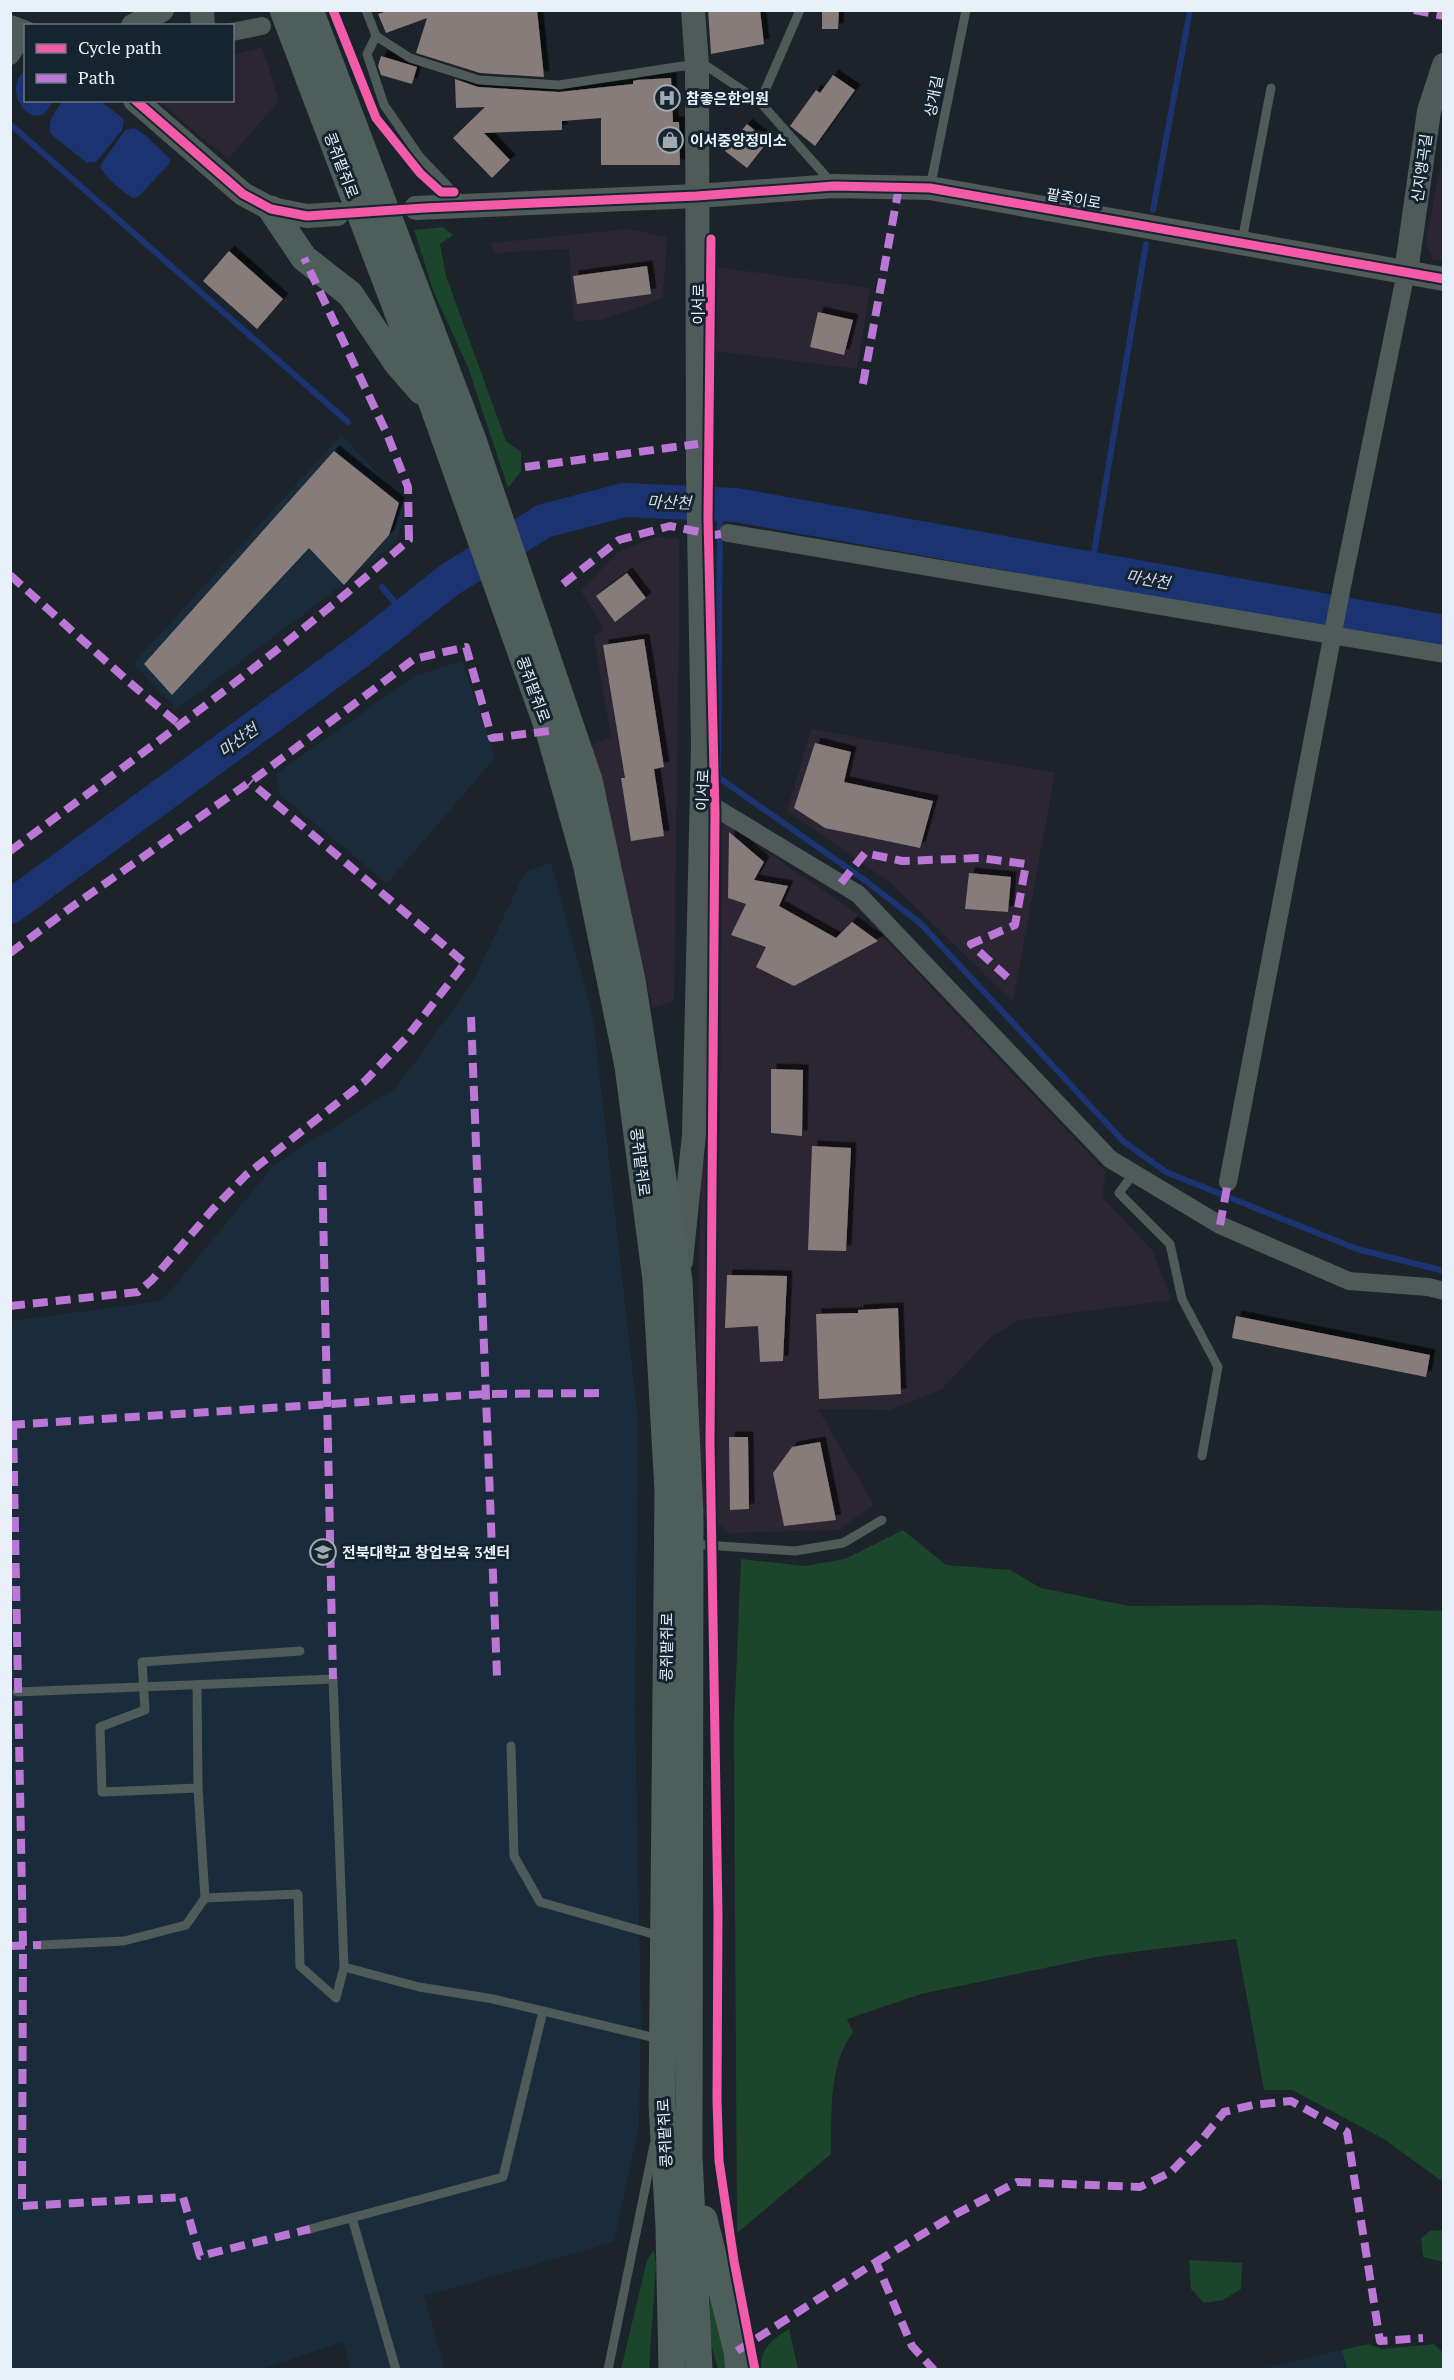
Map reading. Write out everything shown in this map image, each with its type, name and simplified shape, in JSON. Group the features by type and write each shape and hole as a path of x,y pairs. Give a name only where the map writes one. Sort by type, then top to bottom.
{"main road":[{"name":"콩쥐팥쥐로","path":"284,10 431,400 483,505"},
{"name":"콩쥐팥쥐로","path":"310,10 513,593 589,780 632,980 679,1281 690,1544 688,2156 702,2365"},
{"path":"271,209 304,258 350,294 410,381 431,400"},
{"name":"콩쥐팥쥐로","path":"513,593 586,863 628,1066 656,1280 668,1491 662,2104 672,2370"},
{"path":"688,2156 737,2351 739,2370"},
{"path":"659,2370 659,2317 670,2299"}],"street":[{"path":"137,24 162,10"},
{"name":"이서로","path":"679,1281 694,1135 703,745 698,472 697,65 693,10"},
{"path":"234,32 262,26"},
{"path":"10,56 24,36"},
{"name":"신지앵곡길","path":"1406,272 1429,111 1443,65"},
{"path":"137,102 243,194 271,209 307,216 337,214"},
{"name":"팥죽이로","path":"416,208 697,196 834,186 930,188 1443,279"},
{"path":"1228,1182 1341,591 1406,272"},
{"path":"728,533 1334,628 1443,654"},
{"path":"701,799 858,894 1110,1159 1220,1225 1349,1281 1428,1287 1443,1292"}],"lane":[{"path":"366,10 376,36 410,58 479,80 559,85 697,65 708,67 760,102 834,186"},
{"path":"760,102 800,10"},
{"name":"상개길","path":"930,188 966,10"},
{"path":"376,36 367,54 384,105 420,157 466,206"},
{"path":"1242,243 1271,88"},
{"path":"1134,1173 1119,1193 1170,1245 1182,1299 1218,1367 1202,1456"},
{"path":"690,1544 795,1551 843,1543 882,1520"},
{"path":"198,1788 102,1792 100,1727 145,1710 142,1662 300,1651"},
{"path":"17,1692 333,1679 344,1967 336,1998 300,1966 298,1894 205,1898"},
{"path":"41,1945 124,1941 186,1925 205,1898 198,1788 198,1685"},
{"path":"511,1746 514,1856 540,1902 663,1936"},
{"path":"344,1967 419,1987 493,1999 663,2040"},
{"path":"310,2229 503,2177 543,2011"},
{"path":"608,2370 662,2104"},
{"path":"352,2218 396,2370"}],"shaded area":[{"path":"262,47 279,101 228,159 159,102 234,102 234,55"},
{"path":"1443,152 1444,261 1433,260 1426,242"},
{"path":"628,229 667,237 663,298 602,320 574,321 569,249 494,253 491,243"},
{"path":"716,267 870,288 857,369 716,351"},
{"path":"341,435 405,503 396,542 177,709 133,664"},
{"path":"655,537 679,539 679,620 674,1001 653,1008 590,746 611,737 594,636 605,630 581,591 618,552"},
{"path":"462,661 495,758 387,883 279,794 277,773 415,676"},
{"path":"811,729 1055,773 1013,1002 891,883 787,811"},
{"path":"722,822 848,907 887,941 1106,1172 1102,1197 1153,1251 1171,1300 1019,1320 991,1337 941,1390 889,1410 818,1409 874,1505 838,1530 730,1533 703,1513 697,1359 701,1166 720,1130"},
{"name":"전북대학교 창업보육 3센터","path":"551,863 593,1017 638,1420 635,1711 641,2017 639,2126 614,2242 424,2296 445,2369 351,2369 343,2342 263,2369 11,2369 10,1321 162,1301 275,1164 396,1088 472,983 525,872"},
{"path":"1342,2350 1347,2369 1256,2370"}],"green space":[{"path":"443,227 453,235 440,244 446,276 506,441 521,452 521,471 508,488 468,367 434,293 414,230"},
{"path":"903,1530 946,1565 1010,1570 1041,1588 1129,1606 1264,1605 1443,1611 1443,2182 1384,2139 1292,2090 1264,2090 1236,1939 1102,1956 921,1994 847,2019 853,2032 839,2060 835,2075 831,2154 737,2233 734,1726 741,1559 804,1566 845,1559"},
{"path":"1443,2230 1443,2262 1423,2257 1421,2238 1430,2231"},
{"path":"654,2250 656,2265 649,2369 621,2369 647,2260"},
{"path":"1189,2260 1242,2263 1241,2289 1223,2300 1204,2303 1191,2289"},
{"path":"710,2278 727,2369 718,2369 710,2341"},
{"path":"789,2329 798,2369 761,2369 765,2350 773,2340"},
{"path":"1368,2344 1382,2349 1434,2344 1443,2353 1443,2369 1347,2369 1342,2350"}],"water":[{"path":"24,72 24,102 52,102 43,114 34,115 22,107 16,92 19,77"},
{"path":"62,102 101,102 124,119 122,130 96,162 87,163 51,134 51,120"},
{"path":"134,128 144,134 170,159 170,163 139,196 134,198 115,184 100,166 125,130"}],"building":[{"path":"391,10 537,10 544,77 480,73 416,53 427,18 386,33 378,14"},
{"path":"708,10 760,10 764,44 711,54"},
{"path":"822,10 839,10 838,29 822,29"},
{"path":"381,56 417,67 412,84 381,75 378,66"},
{"path":"833,75 855,90 815,146 790,126 816,90 820,93"},
{"path":"671,78 673,122 679,122 680,165 601,165 601,118 562,121 562,130 484,133 510,160 492,178 453,138 485,107 456,108 455,79 478,87 559,92 633,84 633,81 637,80"},
{"path":"747,124 768,141 747,168 725,151"},
{"path":"229,251 283,299 257,329 203,281"},
{"path":"647,266 651,294 577,304 573,276"},
{"path":"818,312 853,320 844,355 810,347"},
{"path":"334,451 399,503 389,535 344,585 309,548 172,695 144,664"},
{"path":"627,573 646,598 615,622 596,596"},
{"path":"644,639 664,767 654,769 664,836 631,841 621,778 625,778 603,645"},
{"path":"815,743 851,752 844,782 933,801 920,848 825,828 794,808"},
{"path":"729,832 764,862 754,880 788,886 779,906 836,938 852,922 878,941 794,986 756,967 766,947 731,935 746,904 728,898"},
{"path":"969,873 1011,877 1008,912 965,909"},
{"path":"771,1069 803,1070 802,1136 771,1133"},
{"path":"812,1146 851,1148 846,1251 808,1250"},
{"path":"727,1275 787,1276 783,1361 760,1362 758,1326 725,1328"},
{"path":"898,1308 901,1394 819,1399 816,1314 858,1313 858,1310"},
{"path":"1236,1316 1430,1355 1426,1377 1232,1338"},
{"path":"729,1437 748,1437 749,1509 730,1510"},
{"path":"820,1442 836,1520 784,1526 773,1473 792,1447"}],"waterway":[{"path":"1153,210 1190,10"},
{"path":"10,124 348,422"},
{"path":"1091,570 1146,244"},
{"name":"마산천","path":"10,907 361,650 449,580 544,521 624,500 736,505 1444,632"},
{"path":"720,504 718,777 866,881 920,923 1123,1141 1166,1172 1357,1249 1444,1271"},
{"path":"382,587 405,615"}],"marked path":[{"path":"1414,10 1444,16"},
{"path":"863,384 899,187"},
{"path":"10,851 263,661 409,540 408,487 387,434 304,258"},
{"path":"525,467 698,444"},
{"path":"563,584 619,540 670,526 714,535 728,533"},
{"path":"10,575 181,726"},
{"path":"10,953 257,777 414,659 466,647 492,738 549,731"},
{"path":"10,1306 138,1292 152,1280 213,1209 246,1175 364,1082 407,1037 465,963 250,782"},
{"path":"841,883 865,853 902,861 980,858 1026,864 1015,925 971,944 1008,978"},
{"path":"471,1017 497,1676"},
{"path":"322,1162 333,1679"},
{"path":"1220,1225 1228,1182"},
{"path":"10,1425 486,1394 602,1393"},
{"path":"13,1425 23,1946 22,2206 183,2197 200,2256 310,2229"},
{"path":"10,1946 41,1945"},
{"path":"876,2262 956,2214 1017,2182 1140,2187 1171,2172 1224,2112 1253,2105 1291,2101 1347,2132 1380,2341 1423,2338"},
{"path":"737,2351 876,2262 912,2346 934,2370"}],"cycle path":[{"path":"333,10 376,118 420,173 441,192 454,192"},
{"path":"137,102 243,194 271,209 307,216 424,208 697,196 834,186 930,188 1444,279"},
{"path":"711,239 708,519 715,814 710,1442 718,1914 717,2100 719,2161 734,2261 755,2370"}],"place":[{"name":"참좋은한의원","path":"667,98"},
{"name":"이서중앙정미소","path":"670,140"},
{"name":"전북대학교 창업보육 3센터","path":"323,1552"}]}
